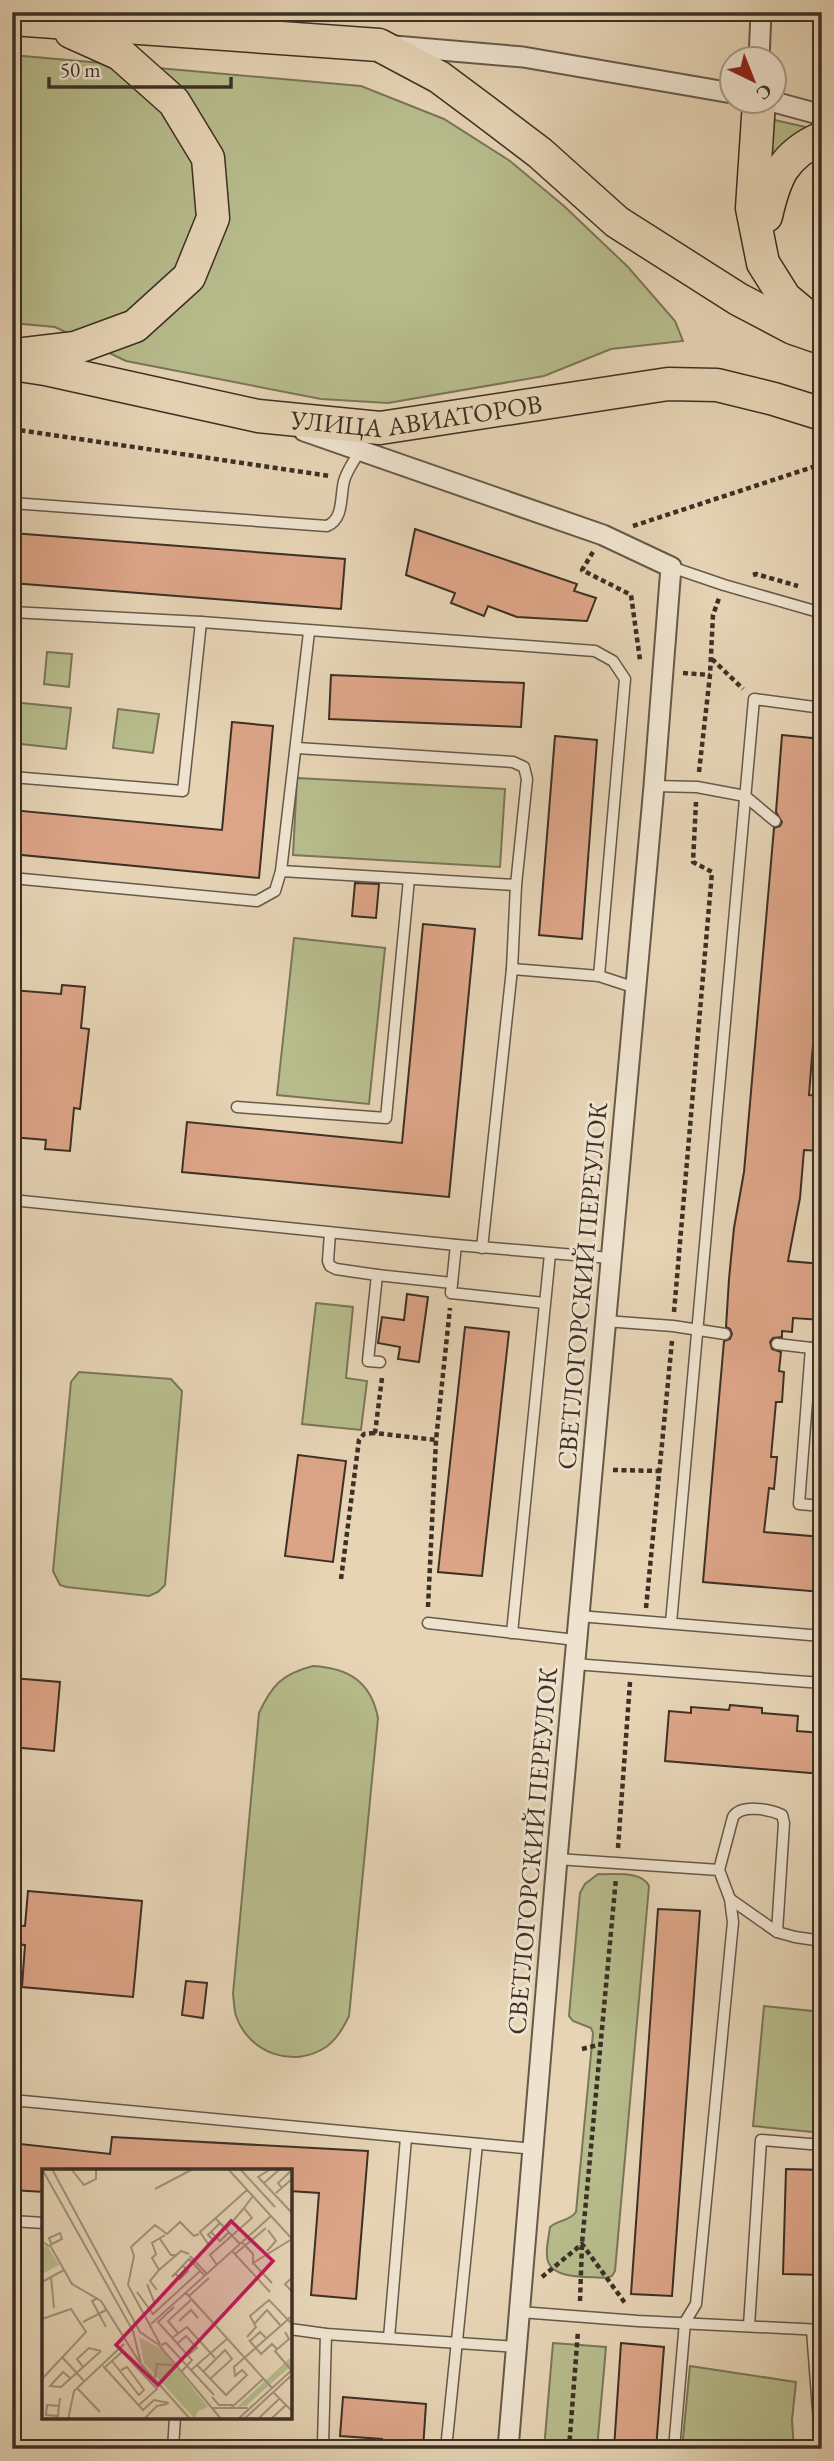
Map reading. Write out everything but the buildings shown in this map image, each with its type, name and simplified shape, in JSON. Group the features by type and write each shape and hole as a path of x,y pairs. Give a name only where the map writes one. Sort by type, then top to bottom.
{"main road":[{"path":"12,19 379,45 439,77 540,153 617,222 738,299 793,328 822,338"},
{"path":"12,355 75,348 135,326 189,277 213,218 208,158 174,102 120,54 50,23"},
{"path":"758,116 752,208 763,263 785,298 822,329"},
{"path":"759,241 774,180 803,146 822,138"},
{"name":"УЛИЦА АВИАТОРОВ","path":"16,376 258,416 380,428 668,384 717,384 822,414"}],"street":[{"path":"760,46 761,12"},
{"path":"379,45 523,57 718,90"},
{"path":"788,106 822,115"},
{"path":"258,416 603,535 671,567"},
{"name":"СВЕТЛОГОРСКИЙ ПЕРЕУЛОК","path":"508,2449 671,567"}],"lane":[{"path":"12,503 327,526 334,523 339,515 344,478 361,450"},
{"path":"671,567 724,586 822,613"},
{"path":"12,612 201,622 595,651 613,662 625,679 599,976"},
{"path":"12,777 183,791 201,622"},
{"path":"12,878 257,901 275,891 282,871 309,632"},
{"path":"671,1623 754,699 822,708"},
{"path":"297,748 513,762 524,767 527,779 516,886 512,969 482,1248"},
{"path":"654,786 697,787 745,796 775,821"},
{"path":"282,871 516,886"},
{"path":"237,1107 386,1118 409,878"},
{"path":"512,969 599,976 636,988"},
{"path":"12,1200 482,1248 610,1258"},
{"path":"330,1233 328,1261 330,1266 336,1269 544,1303"},
{"path":"452,1288 456,1245"},
{"path":"512,1633 550,1254"},
{"path":"377,1275 368,1361 380,1362"},
{"path":"605,1321 673,1326 725,1334"},
{"path":"777,1344 817,1349 799,1504 822,1506"},
{"path":"579,1616 822,1636"},
{"path":"428,1623 576,1640"},
{"path":"574,1664 822,1683"},
{"path":"674,2449 685,2322 696,2304 733,1922 730,1899 719,1870 733,1817 742,1809 782,1815 784,1823 777,1932"},
{"path":"557,1859 719,1870"},
{"path":"730,1899 777,1932 822,1941"},
{"path":"12,2100 534,2150"},
{"path":"390,2338 406,2137"},
{"path":"749,2326 761,2140 822,2145"},
{"path":"446,2449 477,2144"},
{"path":"12,2221 42,2223"},
{"path":"520,2312 817,2330 821,2449"},
{"path":"292,2329 517,2347"},
{"path":"326,2334 323,2444 330,2449"},
{"path":"173,2449 175,2419"}],"path":[{"path":"817,44 820,12"},
{"path":"12,411 16,376"},
{"path":"12,429 344,478"},
{"path":"642,670 631,595 582,570 603,535 822,464"},
{"path":"646,1612 712,872 693,862 713,615"},
{"path":"711,658 754,699"},
{"path":"682,673 710,675"},
{"path":"428,1623 436,1440 452,1288"},
{"path":"375,1433 384,1367 380,1362"},
{"path":"341,1579 359,1440 365,1434 375,1433 436,1440"},
{"path":"569,2449 582,2244 602,2044 631,1669"},
{"path":"582,2049 602,2044"},
{"path":"542,2277 582,2244"},
{"path":"582,2244 638,2321"}],"green space":[{"path":"12,55 361,86 444,119 510,161 564,206 628,267 675,321 683,341 611,349 544,376 388,403 321,399 126,361 55,327 12,323"},
{"path":"770,119 815,129 761,192"},
{"path":"47,652 72,654 69,687 44,684"},
{"path":"12,702 71,708 66,749 12,743"},
{"path":"118,709 159,714 153,753 113,748"},
{"path":"297,778 505,789 500,867 293,855"},
{"path":"294,938 385,948 369,1104 277,1095"},
{"path":"316,1303 353,1307 346,1378 367,1381 361,1430 302,1424"},
{"path":"79,1372 171,1379 182,1391 165,1585 149,1596 66,1587 60,1585 53,1571 71,1382"},
{"path":"313,1666 337,1670 356,1679 370,1695 378,1718 349,2016 337,2037 326,2047 313,2054 286,2057 261,2048 251,2040 236,2016 233,1994 259,1713 279,1682 293,1673"},
{"path":"598,1874 634,1875 649,1886 615,2271 612,2276 606,2278 570,2276 554,2270 549,2264 547,2253 550,2227 576,2212 593,2033 591,2028 573,2021 569,2016 580,1893 585,1884"},
{"path":"764,2006 822,2012 822,2133 753,2126"},
{"path":"553,2343 606,2347 597,2449 544,2449"},
{"path":"690,2366 796,2382 792,2420 794,2449 682,2449"}]}
